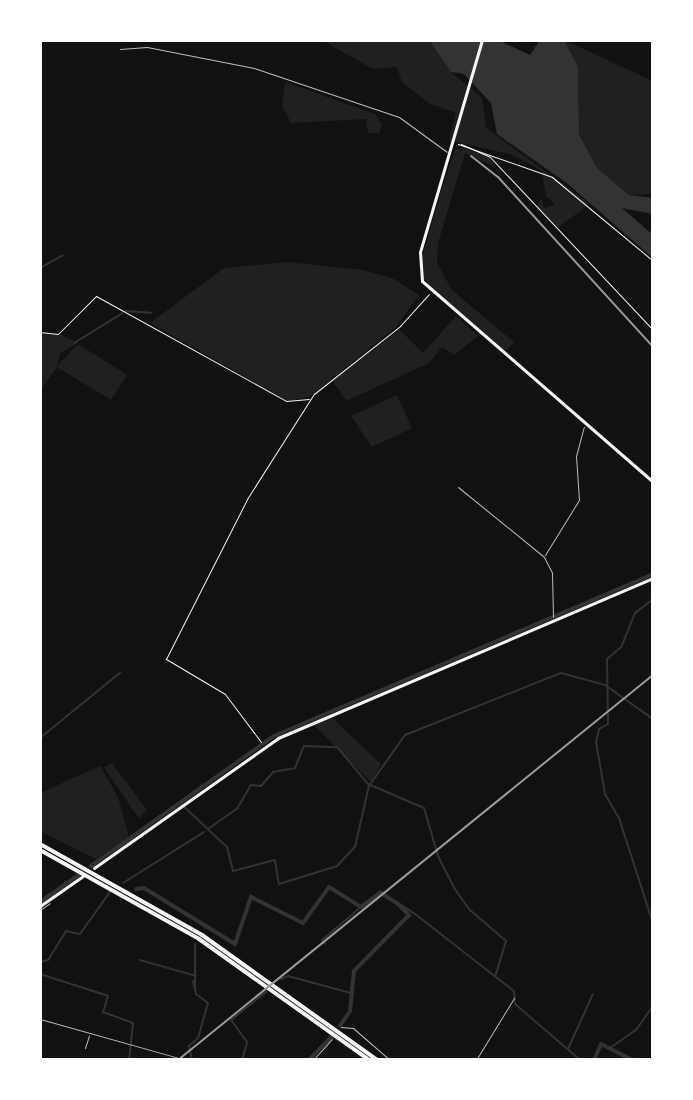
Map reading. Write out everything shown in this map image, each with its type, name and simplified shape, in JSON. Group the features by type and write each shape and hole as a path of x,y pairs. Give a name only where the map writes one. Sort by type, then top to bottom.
{"highway":[{"path":"40,847 202,935 377,1060"},
{"path":"339,1033 369,1060"}],"main road":[{"path":"482,40 418,264 430,292 653,482"},
{"path":"94,868 271,742 653,578"},
{"path":"40,908 83,876"}],"street":[{"path":"120,49 147,47 254,68 399,117 449,153"},
{"path":"544,557 579,500 576,456 586,425"},
{"path":"458,487 544,557 552,573 554,620"},
{"path":"40,908 50,903"},
{"path":"476,1060 514,998"},
{"path":"40,1019 186,1060"},
{"path":"313,1060 339,1033 353,1028 390,1060"},
{"path":"85,1048 90,1033"}],"path":[{"path":"653,261 552,177 461,144 490,157 653,330"},
{"path":"261,742 225,694 166,661 247,499 311,399 400,326 430,292"},
{"path":"40,332 61,333 96,296 288,403 311,399"}],"shaded area":[{"path":"322,40 429,40 451,72 482,98 486,128 590,204 557,228 536,206 542,198 544,208 555,204 546,196 542,171 513,155 449,140 456,113 428,103 402,82 397,67 373,69"},
{"path":"429,40 498,40 530,55 540,40 564,40 578,67 579,134 597,168 629,195 653,198 653,214 622,208 653,235 653,258 568,184 497,134 491,103 464,74 451,72"},
{"path":"564,40 653,81 653,194 629,195 597,168 579,134 578,67"},
{"path":"285,82 375,114 382,124 379,133 368,133 366,119 291,123 282,105"},
{"path":"464,148 489,157 495,167 465,153 438,243 437,263 452,290 514,342 505,352 430,288 423,276 421,262 441,191 455,150"},
{"path":"287,262 363,270 392,278 419,295 396,327 311,396 288,401 150,323 224,268"},
{"path":"456,316 478,336 454,355 442,347 429,363 346,401 333,381 399,329 423,353"},
{"path":"40,334 62,335 78,343 60,353 57,366 78,344 127,375 111,400 57,367 40,391"},
{"path":"397,395 412,428 372,447 351,416"},
{"path":"331,717 381,764 371,782 314,725"},
{"path":"112,763 147,810 139,819 104,767"},
{"path":"100,766 118,797 129,837 96,859 40,831 40,793"}],"waterway":[{"path":"40,268 63,255"},
{"path":"125,311 151,313"},
{"path":"74,343 123,313"},
{"path":"91,866 274,736 653,574"},
{"path":"653,599 635,613 621,647 607,659 608,724 599,729 596,742 605,794 619,818 653,923"},
{"path":"40,738 121,672"},
{"path":"179,802 227,847 233,871 275,860 279,884 337,866 355,847 369,786 405,735 561,673 605,685 653,719"},
{"path":"208,829 237,809 251,785 261,786 273,772 295,768 304,746 337,747 368,784 424,808 438,856 456,891 470,910 506,941 495,976"},
{"path":"123,883 204,832"},
{"path":"40,902 80,874"},
{"path":"136,889 144,888 235,944 251,897 303,923 329,887 361,907 381,893 398,904 409,915 354,971 350,1011 340,1026"},
{"path":"361,906 380,891 415,914 514,991 515,1004 580,1060"},
{"path":"40,962 48,960 66,931 80,934 110,892"},
{"path":"325,944 322,940 361,907"},
{"path":"653,929 653,936"},
{"path":"195,944 195,987"},
{"path":"140,960 196,976"},
{"path":"40,974 108,996 103,1012 133,1023 129,1060"},
{"path":"281,979 288,976 351,993"},
{"path":"192,1060 189,1046 198,1038 208,1003 196,994 193,981"},
{"path":"242,1060 247,1042 231,1020 266,992"},
{"path":"568,1049 593,994"},
{"path":"610,1048 636,1030 653,1006"},
{"path":"309,1060 332,1036"},
{"path":"594,1060 601,1044 632,1060"}],"railway":[{"path":"471,156 498,177 653,347"},
{"path":"178,1060 653,675"}]}
